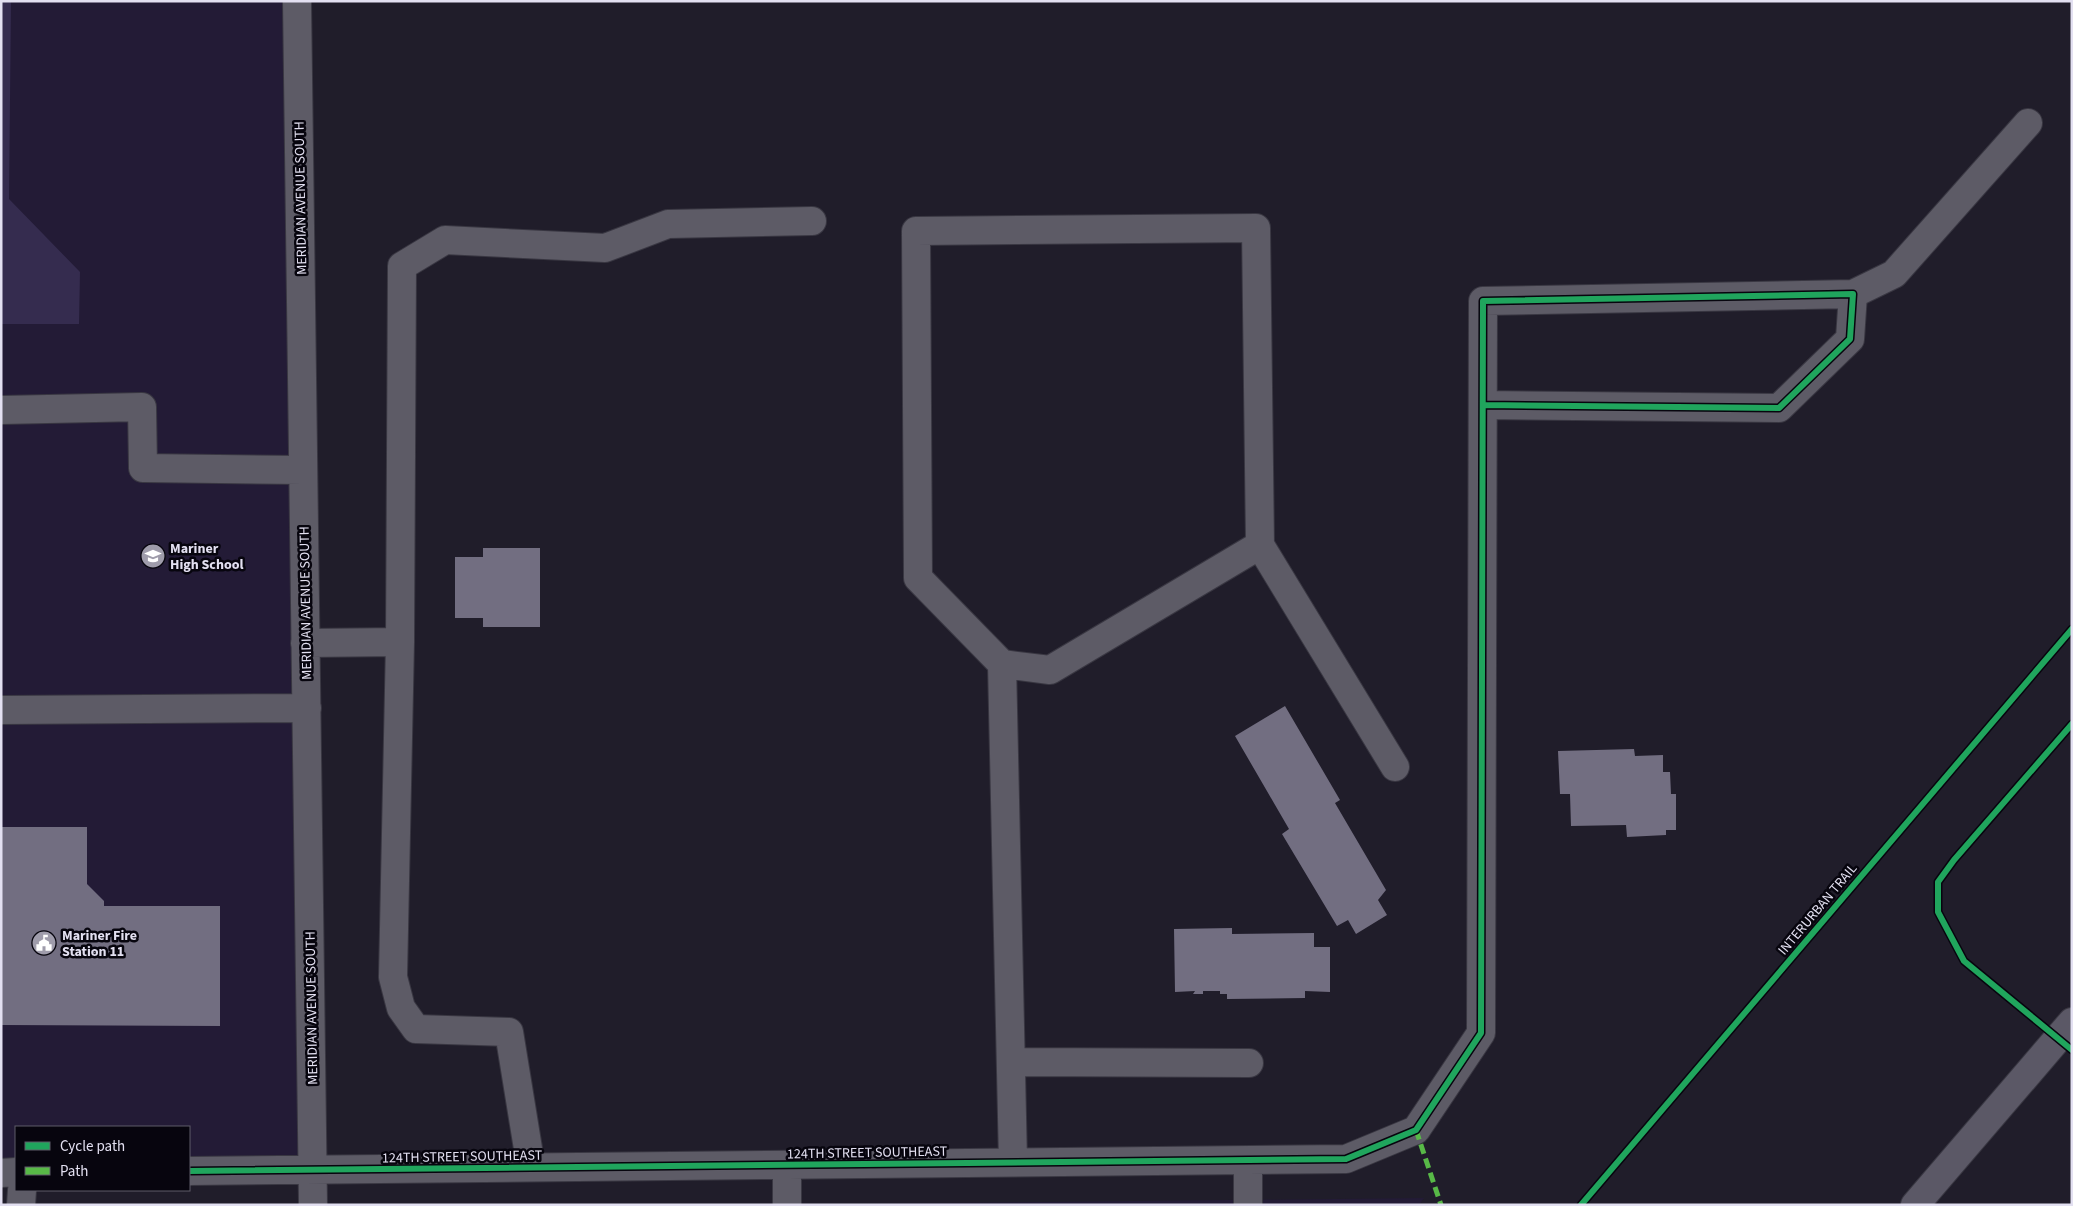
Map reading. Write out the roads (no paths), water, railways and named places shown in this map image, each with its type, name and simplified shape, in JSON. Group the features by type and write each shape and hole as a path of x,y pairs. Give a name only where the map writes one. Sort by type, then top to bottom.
{"highway":[{"path":"1915,1205 2072,1022"}],"street":[{"name":"MERIDIAN AVENUE SOUTH","path":"297,1 313,1205"},
{"path":"1853,294 1850,339 1779,408 1483,406 1483,301 1853,294 1894,274 2028,123"},
{"path":"531,1167 509,1032 416,1029 401,1008 394,977 400,642 402,266 445,240 605,248 668,224 812,221"},
{"path":"1260,545 1050,670 1002,664 918,578 916,231 1256,228 1260,545 1395,768"},
{"name":"124TH STREET SOUTHEAST","path":"190,1171 1346,1159 1416,1130 1481,1033 1483,406"},
{"path":"1,410 142,407 143,468 303,470"},
{"path":"306,643 400,642"},
{"path":"1002,664 1013,1162"},
{"path":"1,710 307,708"},
{"path":"1011,1062 1249,1063"},
{"path":"1248,1161 1248,1205"},
{"path":"787,1165 787,1205"},
{"path":"1,1172 15,1172"},
{"path":"21,1205 22,1191"}],"place":[{"name":"Mariner High School","path":"153,556"},
{"name":"Mariner Fire Station 11","path":"44,943"}]}
